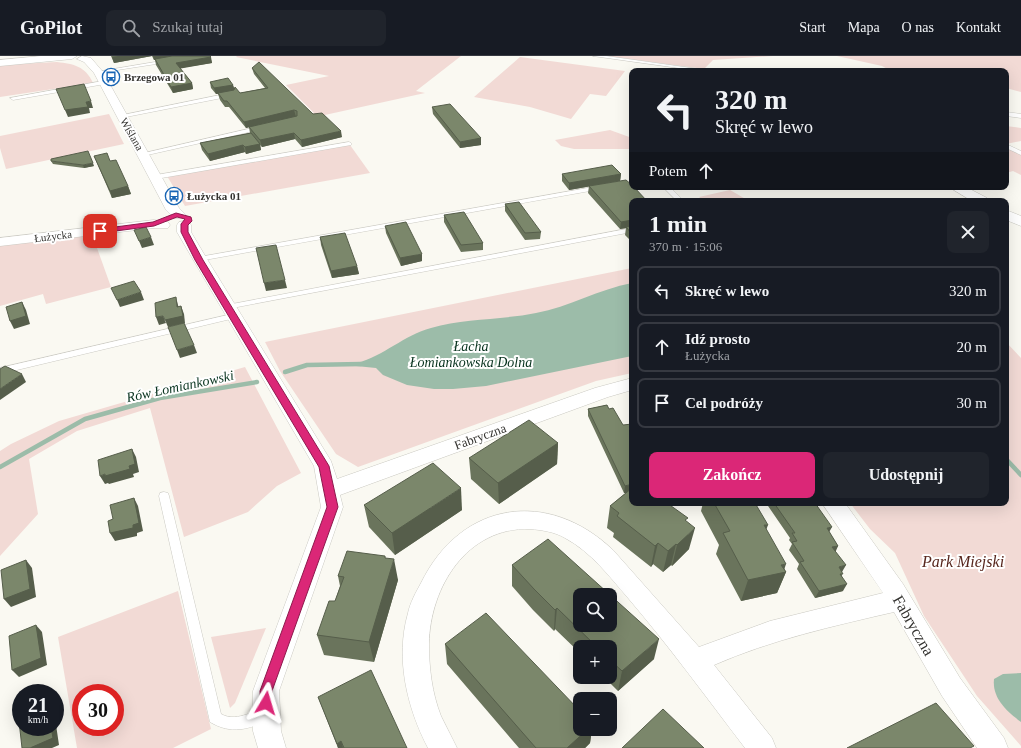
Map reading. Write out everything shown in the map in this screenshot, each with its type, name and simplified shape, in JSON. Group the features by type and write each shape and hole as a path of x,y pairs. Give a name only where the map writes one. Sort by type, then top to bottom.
{"street":[{"path":"0,63 79,57"},
{"name":"Wiślana","path":"79,57 100,78 156,177 172,222 199,260 229,312 324,466 330,490 332,507 329,519 266,691 267,731 272,748"},
{"path":"962,190 976,198"},
{"path":"1009,216 1021,222"},
{"name":"Łużycka","path":"0,242 172,222"},
{"name":"Fabryczna","path":"330,490 602,392 629,385"},
{"name":"Fabryczna","path":"835,506 878,565 951,687 994,748"},
{"path":"443,748 429,720 418,683 416,647 419,615 434,579 451,554 469,535 497,522 523,519 549,523 572,530 591,542 650,606 762,748"},
{"path":"694,661 719,649 780,628 900,600"}],"lane":[{"path":"595,56 688,68"},
{"path":"13,98 175,60"},
{"path":"121,116 233,94"},
{"path":"1009,114 1021,116"},
{"path":"144,155 268,128"},
{"path":"156,177 349,144"},
{"path":"1009,147 1021,153"},
{"path":"199,260 608,186"},
{"path":"669,190 678,198"},
{"path":"0,371 229,312 629,231"},
{"path":"164,496 215,718 223,724 232,725 266,716"}],"green space":[{"path":"461,56 416,91 425,93 302,120 314,113 286,85 329,76 236,57"},
{"path":"606,56 773,56 713,60 705,68"},
{"path":"837,56 1021,56 1021,92 1009,89 1009,68 886,68"},
{"path":"520,57 625,71 606,96 590,94 571,119 530,107 474,97"},
{"path":"57,62 74,65 83,69 93,83 0,97 0,65"},
{"path":"109,114 124,144 6,169 0,148 0,136"},
{"path":"1009,126 1021,128 1021,141 1009,143"},
{"path":"610,130 629,137 629,149 574,149 561,146 555,140"},
{"path":"350,145 370,173 185,206 167,176"},
{"path":"1009,148 1021,154 1021,175 1013,171 1009,172"},
{"path":"730,190 744,198 700,198 699,197"},
{"path":"92,234 111,287 46,304 43,294 0,306 0,245"},
{"path":"629,269 629,374 596,381 358,467 336,454 280,371 265,342"},
{"name":"Park Miejski","path":"1009,345 1021,358 1021,746 977,696 924,616 895,553 870,529 852,506 1009,506"},
{"path":"245,367 301,473 277,486 248,512 184,537 150,408 77,431 29,459 38,514 0,556 0,451 11,444 59,421"},
{"path":"178,591 211,729 173,748 77,748 75,736 124,736 124,684 72,684 72,719 58,637"},
{"path":"266,628 235,703 230,708 211,637"}],"water":[{"name":"Łacha Łomiankowska Dolna","path":"629,284 629,357 486,386 453,389 434,389 407,385 383,375 376,368 356,366 357,363 376,356 421,331 457,322 536,313 560,307"},
{"path":"1021,673 1021,722 1001,704 995,692 994,679 1003,674"}],"building":[{"path":"172,56 211,57 176,63 192,83 171,87 155,59"},
{"path":"259,62 313,114 322,113 341,131 301,140 294,133 260,140 249,127 297,116 297,111 294,110 244,122 227,101 224,101 218,93 234,90 235,87 240,93 268,88 252,68"},
{"path":"228,78 233,85 214,88 210,82"},
{"path":"84,84 91,101 86,102 88,107 65,110 56,89"},
{"path":"450,104 481,138 460,142 432,107"},
{"path":"251,133 260,144 245,147 243,145 208,154 200,143"},
{"path":"88,151 93,163 83,165 51,161 51,159"},
{"path":"107,153 110,161 116,160 128,186 110,191 94,156"},
{"path":"612,165 621,174 569,183 562,174"},
{"path":"626,180 629,182 629,190 637,190 644,198 629,198 629,221 621,222 589,186"},
{"path":"519,202 541,232 525,233 505,204"},
{"path":"464,212 483,243 461,245 444,215"},
{"path":"406,222 422,254 400,258 385,226"},
{"path":"146,227 151,237 139,241 134,230"},
{"path":"345,233 357,266 331,271 320,237"},
{"path":"276,245 285,280 264,283 256,248"},
{"path":"134,281 141,292 117,300 111,288"},
{"path":"176,297 177,307 181,306 183,316 165,320 163,316 156,317 155,303"},
{"path":"22,302 26,316 10,321 6,307"},
{"path":"184,323 194,345 177,350 168,327"},
{"path":"5,366 22,374 0,389 0,369"},
{"path":"607,405 609,409 613,408 623,425 629,424 629,485 625,486 588,409"},
{"path":"529,420 558,443 498,483 469,458"},
{"path":"132,449 135,464 129,466 130,469 100,476 98,460"},
{"path":"433,463 461,488 392,533 364,505"},
{"path":"629,490 629,506 671,506 688,518 685,520 695,528 677,545 676,544 668,551 658,543 655,546 617,516 619,513 610,506"},
{"path":"134,498 139,523 133,525 133,528 110,533 108,521 113,519 110,505"},
{"path":"716,506 757,506 768,525 764,525 786,564 781,565 786,572 748,580 723,533 730,531"},
{"path":"776,506 817,506 832,527 827,528 838,546 832,547 846,565 839,567 843,574 840,574 847,584 819,591 800,562 804,561 792,542 797,541 792,533 795,533"},
{"path":"548,539 602,588 573,588 573,624 557,608 555,610 512,565"},
{"path":"347,551 385,556 385,558 394,559 369,642 317,635 329,601 335,601 344,577 338,576"},
{"path":"26,560 30,589 4,599 1,570"},
{"path":"617,601 659,639 622,671 617,666 617,640 590,640 582,632 617,632"},
{"path":"486,613 573,704 573,736 580,736 567,748 536,748 445,644"},
{"path":"36,625 41,658 12,670 9,636"},
{"path":"371,670 407,748 344,748 341,741 337,744 318,697"},
{"path":"936,703 974,746 970,748 847,748"},
{"path":"663,709 704,748 622,748"},
{"path":"21,736 53,736 53,738 30,748 22,748"}],"waterway":[{"name":"Rów Łomiankowski","path":"285,372 307,365 361,364"},
{"name":"Rów Łomiankowski","path":"0,467 85,419 160,398 257,382"},
{"name":"Rów Łomiankowski","path":"1009,462 1021,475"}],"place":[{"name":"Brzegowa 01","path":"111,77"},
{"name":"Łużycka 01","path":"174,196"}],"route":[{"path":"100,231 154,224 176,215 188,217 189,219 187,223 184,224 184,232 199,260 260,363 324,466 332,507 329,519 266,691 266,703"}]}
